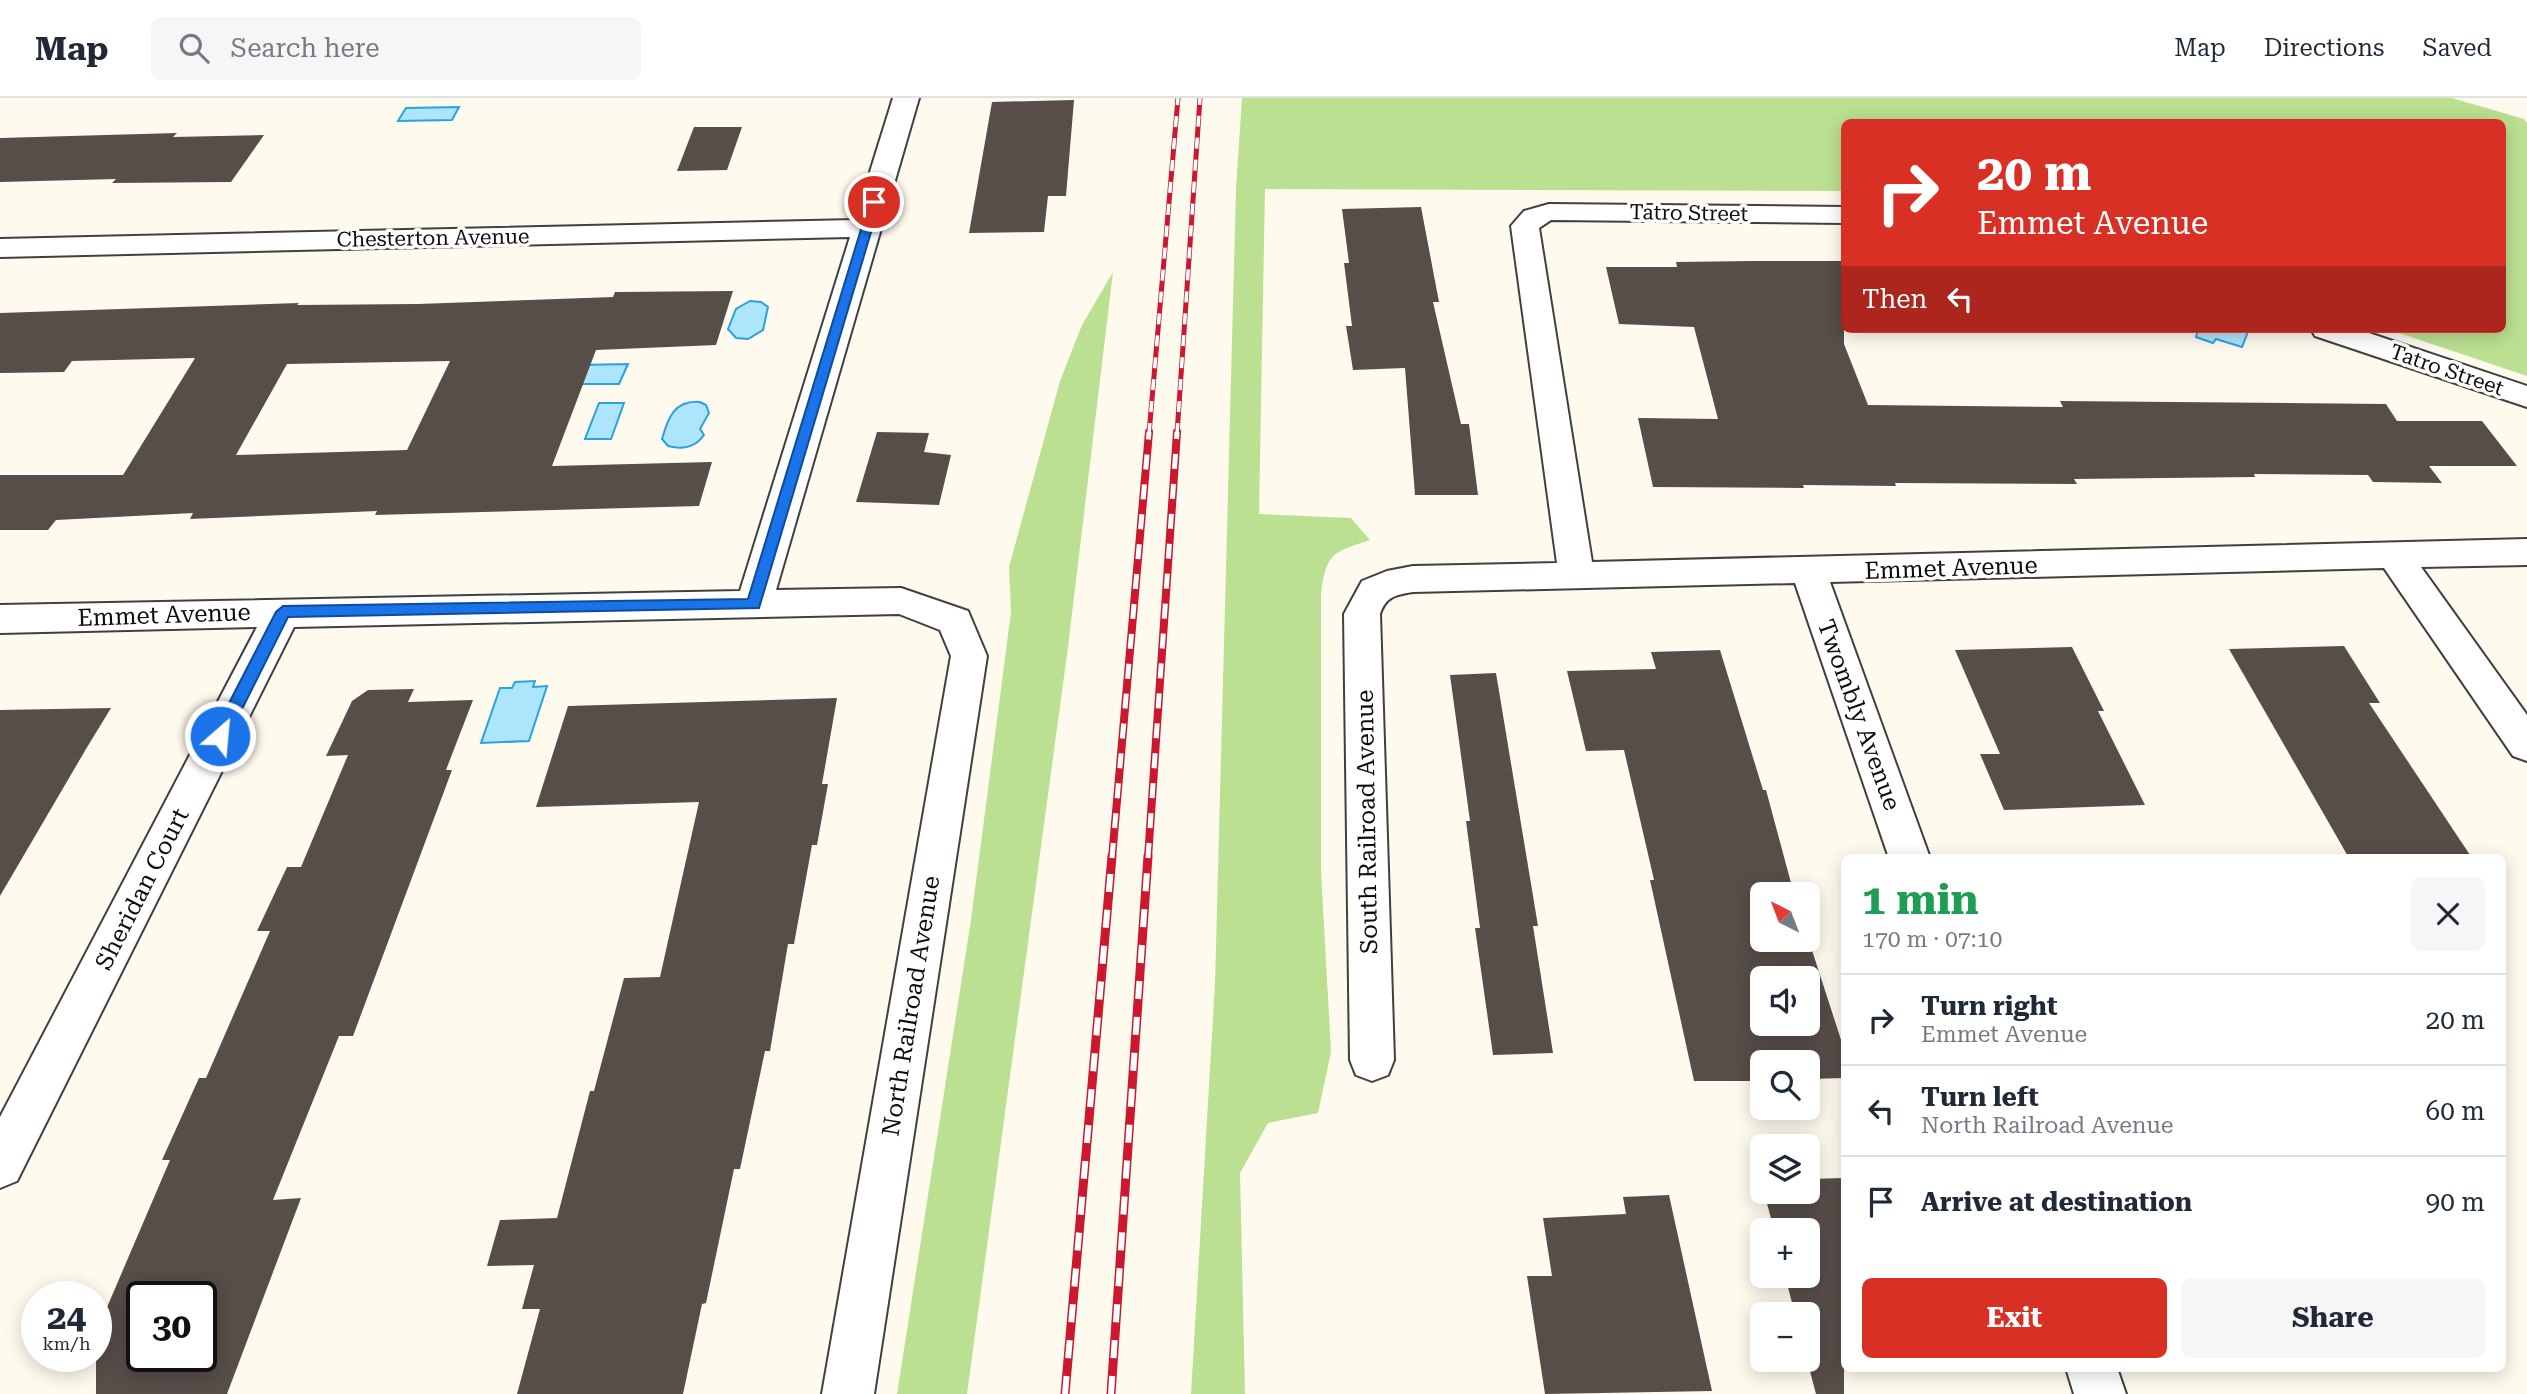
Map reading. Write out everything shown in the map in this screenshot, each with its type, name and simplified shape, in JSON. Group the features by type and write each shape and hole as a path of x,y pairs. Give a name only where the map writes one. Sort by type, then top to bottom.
{"street":[{"path":"754,604 906,98"},
{"name":"Tatro Street","path":"1577,577 1524,236 1525,226 1534,217 1559,212 1841,215"},
{"name":"Chesterton Avenue","path":"0,248 866,228"},
{"name":"Tatro Street","path":"2338,333 2527,397"},
{"name":"Emmet Avenue","path":"1376,587 1413,579 1809,572 2527,552"},
{"path":"2393,556 2527,745"},
{"name":"Twombly Avenue","path":"1809,572 1909,854"},
{"name":"South Railroad Avenue","path":"1372,1060 1362,614 1366,600 1376,587"},
{"name":"Emmet Avenue","path":"0,620 901,601 955,621"},
{"name":"Sheridan Court","path":"0,1165 283,612"},
{"name":"North Railroad Avenue","path":"848,1394 969,656 955,621"},
{"path":"2093,1372 2101,1394"}],"green space":[{"path":"1242,98 2452,98 2524,119 2527,123 2527,376 2399,333 2506,333 2506,119 1841,119 1841,191 1265,189 1259,514 1351,518 1370,540 1334,556 1326,570 1321,594 1321,871 1331,1052 1318,1113 1268,1123 1240,1173 1245,1394 1191,1394 1215,983 1236,189"},
{"path":"1113,272 1068,647 967,1394 897,1394 971,920 1011,612 1009,567 1060,381 1082,325"}],"water":[{"path":"459,107 452,120 398,121 406,108"},
{"path":"750,301 761,302 768,307 763,330 748,339 736,338 728,329 736,309"},
{"path":"2197,333 2247,333 2242,347 2216,339 2213,343 2196,337"},
{"path":"628,364 619,384 570,384 579,365"},
{"path":"700,402 706,405 709,413 700,429 704,435 697,443 688,447 668,446 662,439 674,412 684,404"},
{"path":"599,403 624,403 611,439 585,439"},
{"path":"535,681 533,687 547,686 529,741 481,743 500,688 512,688 515,682"}],"building":[{"path":"1074,100 1066,196 1048,196 1044,232 969,233 992,102"},
{"path":"694,127 742,127 727,170 677,171"},
{"path":"177,133 173,137 264,135 231,182 112,183 116,179 0,182 0,138"},
{"path":"1421,207 1439,302 1433,302 1461,424 1469,424 1478,495 1415,495 1405,368 1353,370 1346,326 1352,326 1344,263 1349,263 1342,209"},
{"path":"1841,261 1841,333 1844,333 1844,344 1868,405 2063,407 2060,401 2386,404 2397,421 2482,421 2517,466 2429,466 2442,483 2373,482 2368,475 2254,474 2255,477 2074,479 2077,484 1895,483 1896,486 1803,485 1804,488 1653,487 1638,418 1718,419 1694,327 1619,324 1606,267 1677,267 1676,262"},
{"path":"733,291 716,345 596,350 552,466 712,462 699,506 375,515 377,511 190,519 193,513 56,520 48,530 0,530 0,475 123,475 195,358 72,361 64,372 0,373 0,313 299,303 297,305 418,304 613,297 615,292","holes":["450,361 407,450 236,455 287,364"]},
{"path":"877,432 929,433 924,452 951,455 939,505 856,502"},
{"path":"2344,646 2380,703 2369,703 2469,854 2347,854 2229,649"},
{"path":"2072,647 2104,711 2098,711 2145,805 2004,810 1980,754 2000,754 1955,650"},
{"path":"1720,650 1763,790 1766,790 1791,882 1750,882 1750,952 1813,952 1817,966 1750,966 1750,1036 1820,1036 1820,975 1841,1040 1841,1078 1820,1079 1820,1050 1750,1050 1750,1081 1694,1081 1650,880 1654,880 1624,750 1586,751 1567,671 1656,669 1651,652"},
{"path":"1496,673 1538,926 1533,926 1553,1053 1493,1055 1475,928 1480,928 1466,821 1470,821 1450,675"},
{"path":"414,689 408,702 473,700 446,770 452,770 353,1036 339,1036 273,1200 301,1198 227,1394 96,1394 96,1372 112,1372 112,1296 170,1160 162,1160 199,1078 206,1078 270,931 257,931 287,867 301,867 348,755 326,756 352,701 368,690"},
{"path":"837,698 822,784 828,784 817,845 812,845 794,944 788,944 770,1051 765,1051 740,1169 734,1169 706,1303 702,1304 683,1394 517,1394 540,1309 522,1309 534,1265 487,1266 500,1220 557,1218 590,1091 594,1091 624,978 660,977 699,802 536,807 568,706"},
{"path":"111,708 86,749 0,896 0,710"},
{"path":"1841,1178 1841,1372 1844,1372 1844,1394 1816,1394 1810,1372 1820,1372 1820,1302 1792,1302 1788,1288 1820,1288 1820,1218 1771,1218 1767,1204 1820,1204 1820,1179"},
{"path":"1669,1195 1712,1391 1545,1394 1527,1276 1552,1276 1543,1218 1626,1214 1623,1197"}],"railway":[{"path":"1149,434 1178,98"},
{"path":"1177,434 1200,98"},
{"path":"1112,858 1149,432"},
{"path":"1148,858 1177,432"},
{"path":"1065,1394 1112,856"},
{"path":"1111,1394 1148,856"}],"route":[{"path":"220,736 283,612 754,604 874,202"}]}
